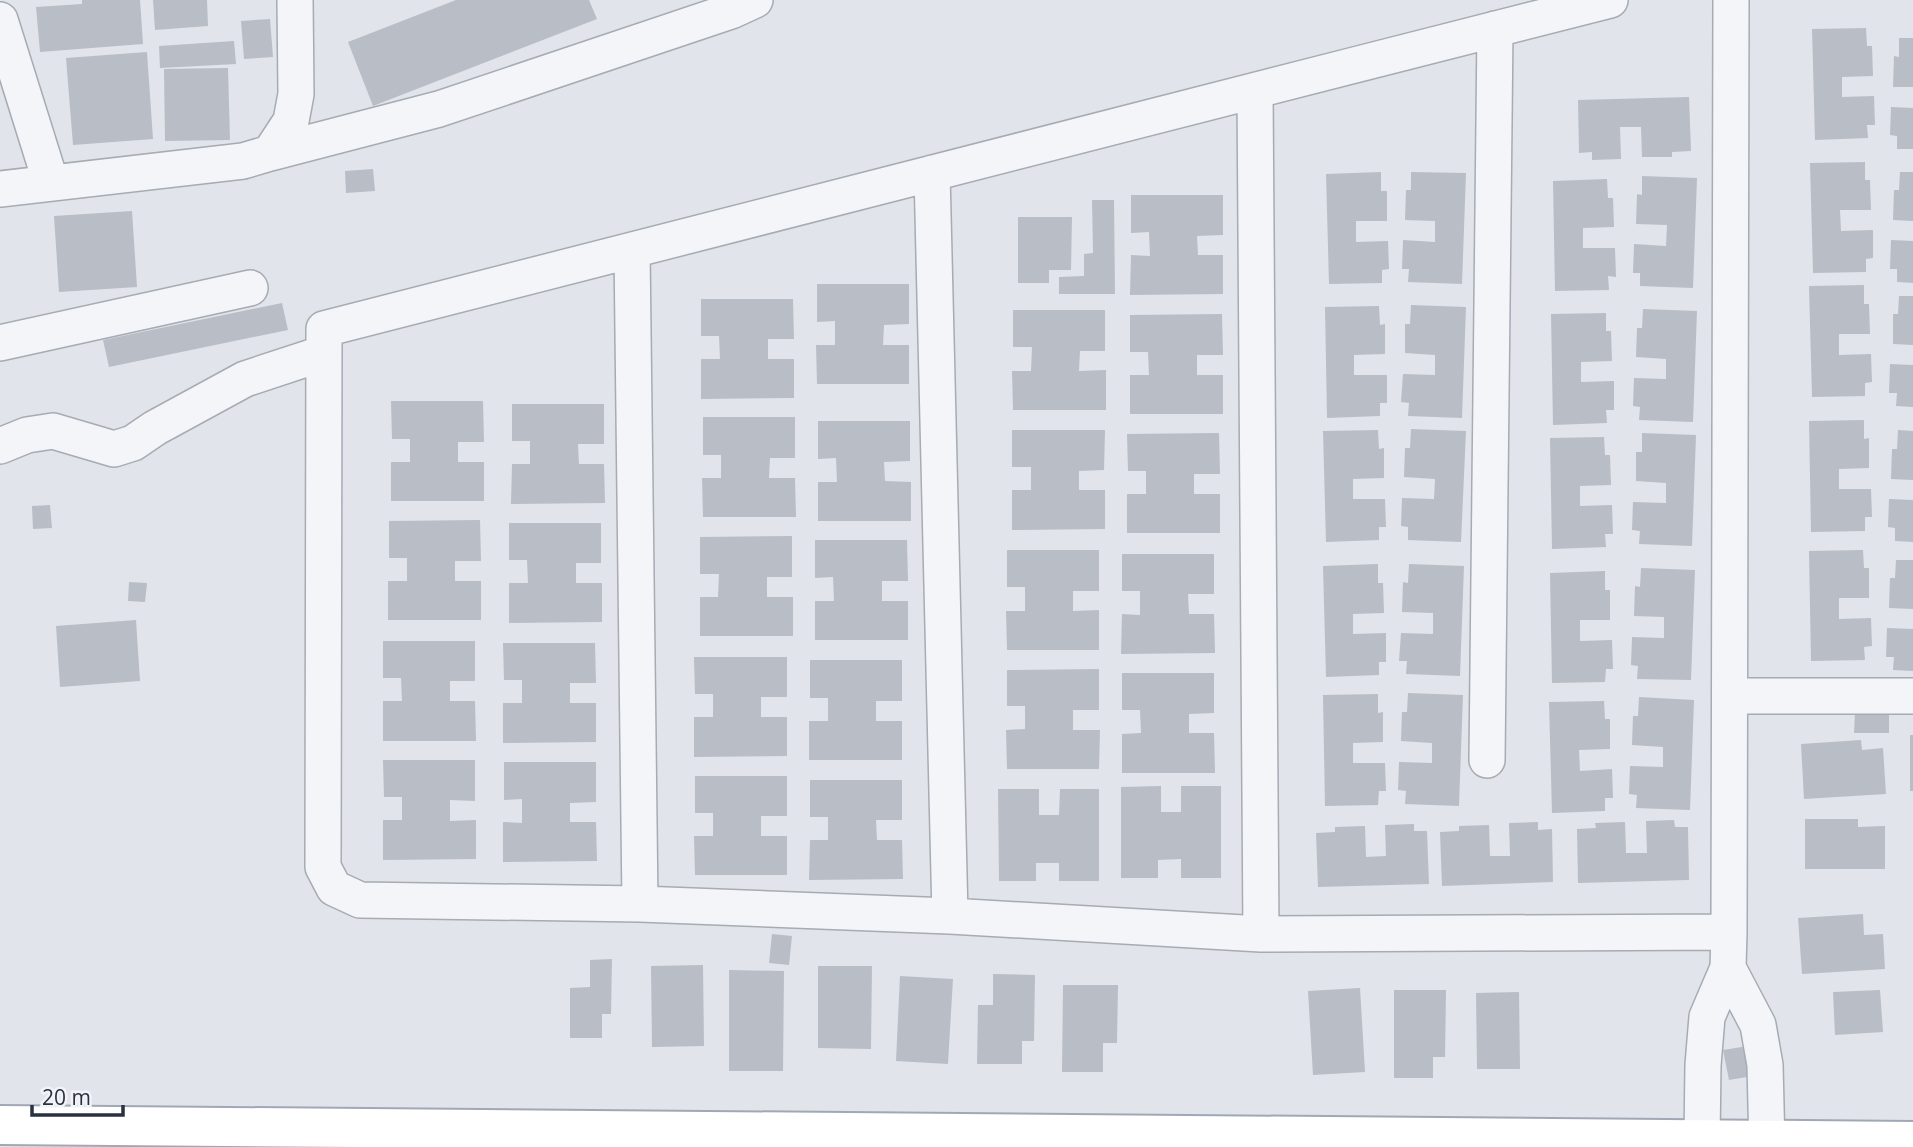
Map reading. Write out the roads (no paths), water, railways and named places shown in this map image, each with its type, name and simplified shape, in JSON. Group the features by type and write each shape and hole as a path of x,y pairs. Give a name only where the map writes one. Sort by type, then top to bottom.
{"main road":[{"path":"0,1125 420,1138 1702,1138 1767,1143 1913,1141"}],"street":[{"path":"270,153 291,121 296,94 295,0"},
{"path":"1610,0 324,329 323,867 334,888 360,900 640,904 950,916 1261,934 1729,932"},
{"path":"1702,1138 1707,1017 1728,968 1729,932 1731,0"},
{"path":"0,189 243,161 439,109 738,4"},
{"path":"0,20 51,183"},
{"path":"1487,760 1495,29"},
{"path":"1255,91 1261,934"},
{"path":"932,173 950,916"},
{"path":"632,250 640,904"},
{"path":"0,343 250,288"},
{"path":"0,446 27,435 53,431 114,449 133,443 155,428 245,379 324,353"},
{"path":"1731,696 1913,696"},
{"path":"1728,968 1758,1025 1765,1065 1767,1143"}]}
